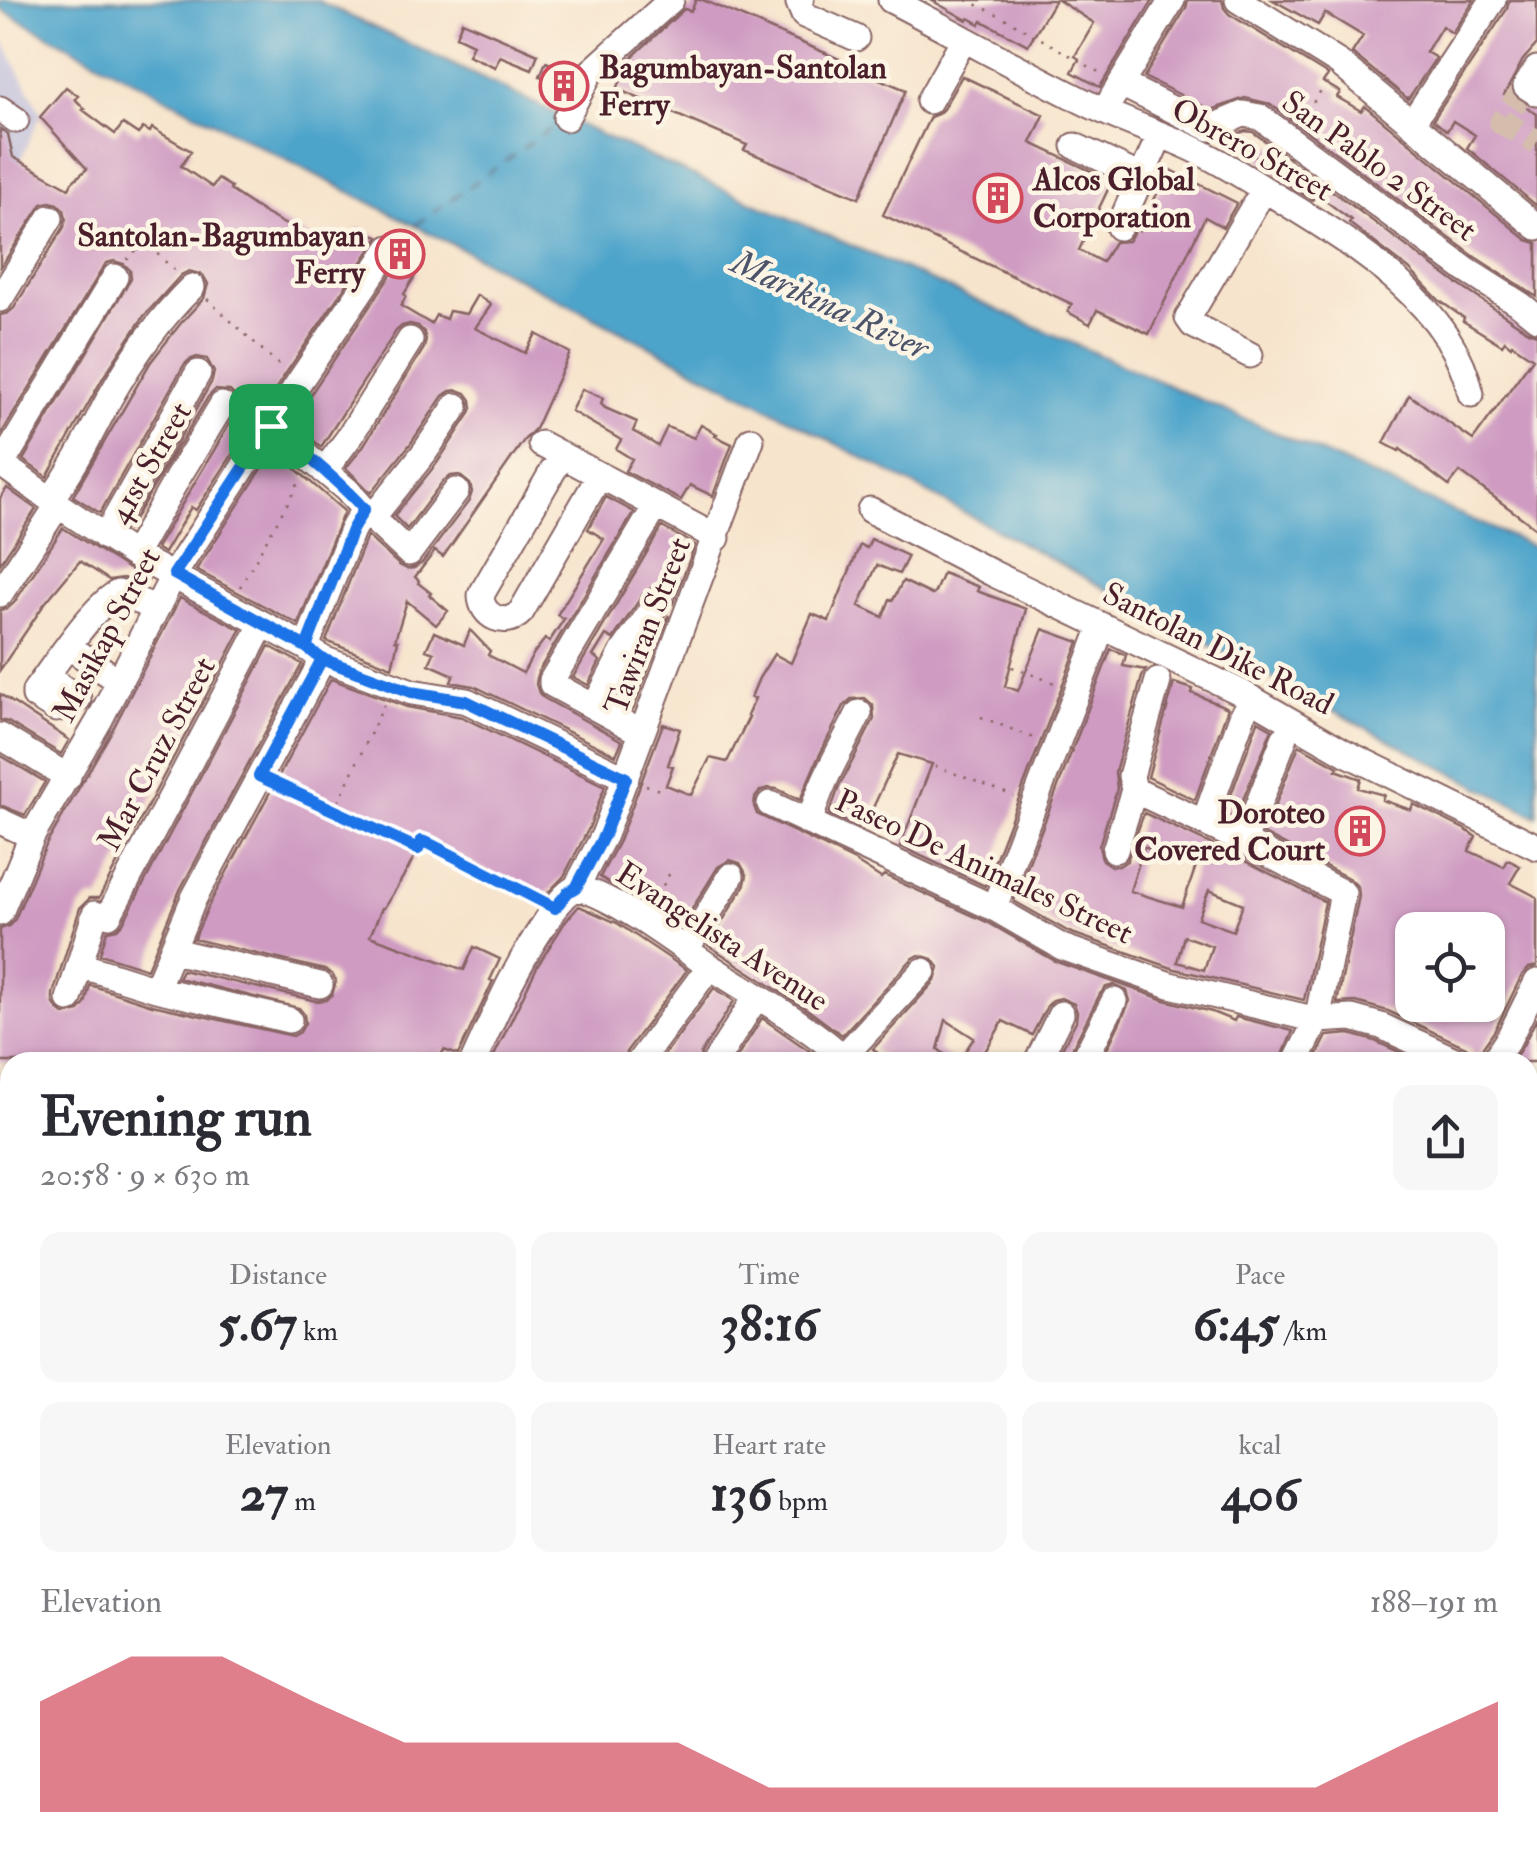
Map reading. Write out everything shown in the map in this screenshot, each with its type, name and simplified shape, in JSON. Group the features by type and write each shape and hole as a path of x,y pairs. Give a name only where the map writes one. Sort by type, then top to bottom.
{"street":[{"path":"566,118 590,73 671,0"},
{"path":"801,0 804,14 856,38"},
{"name":"Obrero Street","path":"891,0 1103,111 1198,151 1342,237 1390,274 1432,316 1452,342 1471,394"},
{"path":"1103,111 1172,0"},
{"path":"1238,0 1339,63 1537,227"},
{"path":"1412,123 1492,0"},
{"path":"929,101 964,39"},
{"path":"1537,69 1526,86 1537,93"},
{"name":"San Pablo 2 Street","path":"1121,84 1210,128 1243,114 1260,117 1537,318"},
{"path":"1119,228 1160,135"},
{"path":"1075,146 1141,176"},
{"path":"1250,354 1193,326 1188,318 1264,189"},
{"path":"0,299 50,218"},
{"name":"Masikap Street","path":"0,913 32,836 68,776 174,574 390,248"},
{"path":"115,277 1,464 134,555 314,653 412,692 466,701 626,778"},
{"path":"0,594 111,395 158,324 192,287"},
{"path":"318,465 348,439 410,340"},
{"path":"105,537 198,373"},
{"name":"41st Street","path":"134,555 222,405"},
{"path":"156,989 194,898 259,776 314,653 352,530 424,453 456,406"},
{"path":"271,426 318,465 409,553 456,491"},
{"name":"Tawiran Street","path":"576,888 604,835 752,440"},
{"path":"600,475 521,612 505,621 486,612 481,595 551,450 600,475 716,538"},
{"path":"642,733 552,684 552,680 656,506"},
{"name":"Santolan Dike Road","path":"870,510 1242,693 1346,753 1537,846"},
{"path":"67,704 35,696 35,691 112,594 118,592 156,608"},
{"path":"595,706 623,652 657,603"},
{"name":"Mar Cruz Street","path":"68,999 102,914 262,624"},
{"path":"994,908 1098,637"},
{"path":"68,646 119,681"},
{"path":"1115,850 1134,790 1131,776 1158,680"},
{"path":"810,823 859,713"},
{"path":"1204,823 1243,714"},
{"path":"0,736 68,776"},
{"path":"1244,841 1284,739"},
{"path":"1134,790 1343,893 1317,1020 1301,1052"},
{"name":"Paseo De Animales Street","path":"770,804 994,908 1062,946 1152,978 1317,1020 1352,1018 1382,1026 1438,1052"},
{"path":"0,820 32,836"},
{"path":"686,950 730,876"},
{"name":"Evangelista Avenue","path":"477,1052 513,950 576,888 594,893 644,923 796,1021 836,1052"},
{"path":"173,951 320,986"},
{"path":"80,965 156,989 288,1020"},
{"path":"646,1052 710,966"},
{"path":"853,1052 924,971"},
{"path":"1500,1052 1537,982"},
{"path":"721,1052 757,996"},
{"path":"1087,1052 1114,1001"},
{"path":"1042,1052 1061,1014"}],"path":[{"path":"966,0 1121,84"},
{"path":"115,277 128,256 143,243 150,246 299,382"},
{"path":"230,606 318,465"},
{"path":"1012,668 1077,692"},
{"path":"334,810 391,685"},
{"path":"981,717 1056,747"},
{"path":"934,766 1034,803"},
{"path":"259,776 418,849 421,841 430,844 555,908"},
{"path":"644,923 673,867"}],"shaded area":[{"path":"0,35 41,113 0,208"}],"water":[{"name":"Marikina River","path":"0,0 316,0 610,139 1537,548 1537,816 736,391 91,58 0,9"}],"building":[{"path":"696,0 906,90 859,198 744,150 747,145 617,89 631,58 684,9 691,11"},
{"path":"931,0 1055,0 1028,45"},
{"path":"1058,0 1153,0 1100,87 1072,72 1079,59 1075,56 1094,23"},
{"path":"1188,0 1222,0 1229,14 1328,75 1323,82 1340,92 1337,97 1361,111 1365,106 1527,240 1537,243 1537,297 1475,257 1270,104 1245,98 1211,110 1144,77"},
{"path":"1273,0 1474,0 1452,33 1442,26 1426,52 1436,58 1408,99 1352,53 1363,36 1325,13 1318,25"},
{"path":"1509,0 1537,0 1537,44 1523,60 1504,95 1537,114 1537,206 1467,148 1475,135 1453,121 1447,131 1433,120 1507,9"},
{"path":"462,21 538,54 532,69 500,56 495,67 468,55 473,44 456,36"},
{"name":"Bagumbayan-Santolan Ferry","path":"546,62 572,73 556,101 547,97 553,82 540,76"},
{"name":"Alcos Global Corporation","path":"962,76 1044,115 1031,143 1112,181 1079,250 1102,262 1114,242 1128,241 1136,229 1139,231 1169,169 1237,203 1223,227 1205,217 1149,334 1097,310 1090,324 1068,312 1072,304 883,215 930,117 943,109"},
{"path":"66,87 78,96 75,99 83,110 115,134 123,124 138,134 143,128 150,132 152,128 191,151 181,166 212,187 218,179 266,214 329,248 336,234 352,241 358,228 379,237 196,510 191,507 164,553 156,548 236,413 237,398 230,391 215,390 208,397 127,531 212,381 214,372 207,359 197,357 184,365 100,513 73,496 150,363 204,298 208,284 203,275 189,271 181,275 144,316 104,376 47,477 23,460 131,278 124,264 106,263 0,436 0,315 14,308 66,218 58,204 42,204 0,268 0,129 8,134 13,157 69,188 87,169 40,117"},
{"path":"1253,132 1456,283 1537,334 1537,529 1460,472 1449,486 1400,449 1384,443 1409,395 1473,440 1533,358 1463,321 1409,269 1349,223 1351,220 1322,198 1316,196 1312,200 1288,185 1267,170 1270,166 1227,138"},
{"path":"406,249 411,252 403,265 417,273 401,306 431,324 436,315 446,319 449,311 466,314 477,295 491,305 475,328 525,353 536,334 570,353 535,429 443,557 435,551 415,577 448,611 436,625 407,601 395,640 398,641 392,667 326,641 367,536 399,565 414,568 422,563 469,501 470,484 459,475 451,476 407,529 394,516 469,415 471,400 458,390 443,396 371,493 346,468 424,348 424,332 410,324 396,331 321,447 292,422"},
{"path":"582,389 603,398 601,404 605,408 637,422 633,431 658,446 667,427 694,438 701,425 732,444 713,496 690,485 681,500 625,471 632,459 616,449 621,440 571,411"},
{"path":"274,450 344,511 298,624 196,570"},
{"path":"7,488 36,509 0,564 0,498"},
{"path":"606,497 634,512 538,672 536,684 544,698 622,741 616,755 474,686 451,682 454,675 429,664 434,653 426,650 434,632 464,645 470,630 490,651 488,655 523,673 534,653 545,639 549,642 564,619 557,615 604,539 588,529"},
{"path":"662,527 695,545 673,603 667,590 659,587 644,593 613,639 606,635 593,656 600,661 588,685 573,677"},
{"path":"63,528 148,581 145,586 123,578 109,580 80,561 45,603 0,670 0,610 14,603"},
{"path":"871,539 908,556 899,574 877,565 859,606 883,617 903,581 932,595 943,573 1026,609 1005,686 1018,691 1043,629 1079,642 985,886 900,846 932,764 898,754 863,829 829,814 874,719 873,705 865,698 851,699 844,706 800,800 768,788 755,798 757,814 853,860 881,878 884,875 987,922 1057,962 1234,1021 1236,1017 1293,1031 1284,1052 1106,1052 1130,1001 1127,991 1114,985 1100,994 1071,1052 1060,1052 1077,1012 1074,1004 1061,998 1047,1006 1032,1035 1003,1021 985,1052 965,1052 974,1038 946,1020 938,1049 942,1052 876,1052 873,1049 935,981 939,967 933,959 919,955 912,959 842,1035 708,945 745,884 747,875 740,863 730,860 718,867 681,927 600,877 619,841 663,724 680,729 666,785 691,795 710,758 727,762 749,717 755,698 751,697 759,678 774,654 791,663 812,614 829,621 860,545 867,548"},
{"path":"180,598 241,630 99,898 90,898 80,908 53,994 57,1009 65,1015 79,1011 85,1004 90,985 152,1005 293,1036 305,1023 299,1008 178,978 182,970 316,1001 332,995 336,981 325,970 194,939 331,679 407,707 462,717 605,786 564,876 542,899 423,839 382,908 370,936 464,970 474,947 500,959 459,1052 0,1052 0,929 15,919 47,843 113,729"},
{"path":"669,615 633,710 616,700 637,660"},
{"path":"269,646 302,664 180,890 147,969 100,954 107,931 123,923"},
{"path":"1111,649 1126,655 1123,666 1146,670 1115,772 1117,789 1099,846 1102,860 1111,866 1127,861 1144,813 1325,902 1304,1000 1175,969 1069,932 1014,901","holes":["1144,847 1196,866 1182,907 1130,891","1209,890 1243,904 1233,931 1198,918","1184,936 1212,946 1204,970 1177,962"]},
{"path":"1174,683 1228,708 1195,800 1148,777"},
{"path":"0,694 69,740 61,754 0,720"},
{"path":"1258,721 1272,729 1235,819 1224,814"},
{"path":"1299,745 1338,767 1336,770 1361,779 1358,788 1384,795 1382,800 1411,810 1413,804 1466,830 1476,837 1469,851 1504,867 1508,860 1520,866 1510,883 1537,897 1537,966 1522,975 1505,1010 1505,912 1395,912 1395,1014 1356,1002 1337,1003 1358,887 1350,879 1264,834"},
{"path":"0,755 45,782 25,815 0,805"},
{"path":"579,906 617,923 687,970 626,1052 496,1052 538,965"},
{"path":"714,988 734,1001 702,1052 666,1052"},
{"path":"762,1018 811,1052 740,1052"},
{"path":"1537,1018 1537,1052 1518,1052"},
{"path":"1412,1022 1499,1022 1480,1052"},
{"path":"1350,1034 1399,1052 1319,1052 1327,1036"}],"ferry route":[{"path":"397,238 557,124"}],"tunnel":[{"path":"1526,86 1502,122 1537,142"}],"place":[{"name":"Bagumbayan-Santolan Ferry","path":"564,86"},
{"name":"Alcos Global Corporation","path":"998,198"},
{"name":"Santolan-Bagumbayan Ferry","path":"400,254"},
{"name":"Doroteo Covered Court","path":"1360,831"}],"route":[{"path":"271,426 174,574 322,659 412,692 466,701 626,778 604,835 576,888 555,908 430,844 421,841 418,849 259,776 322,659 306,647 364,509 271,426"}]}
